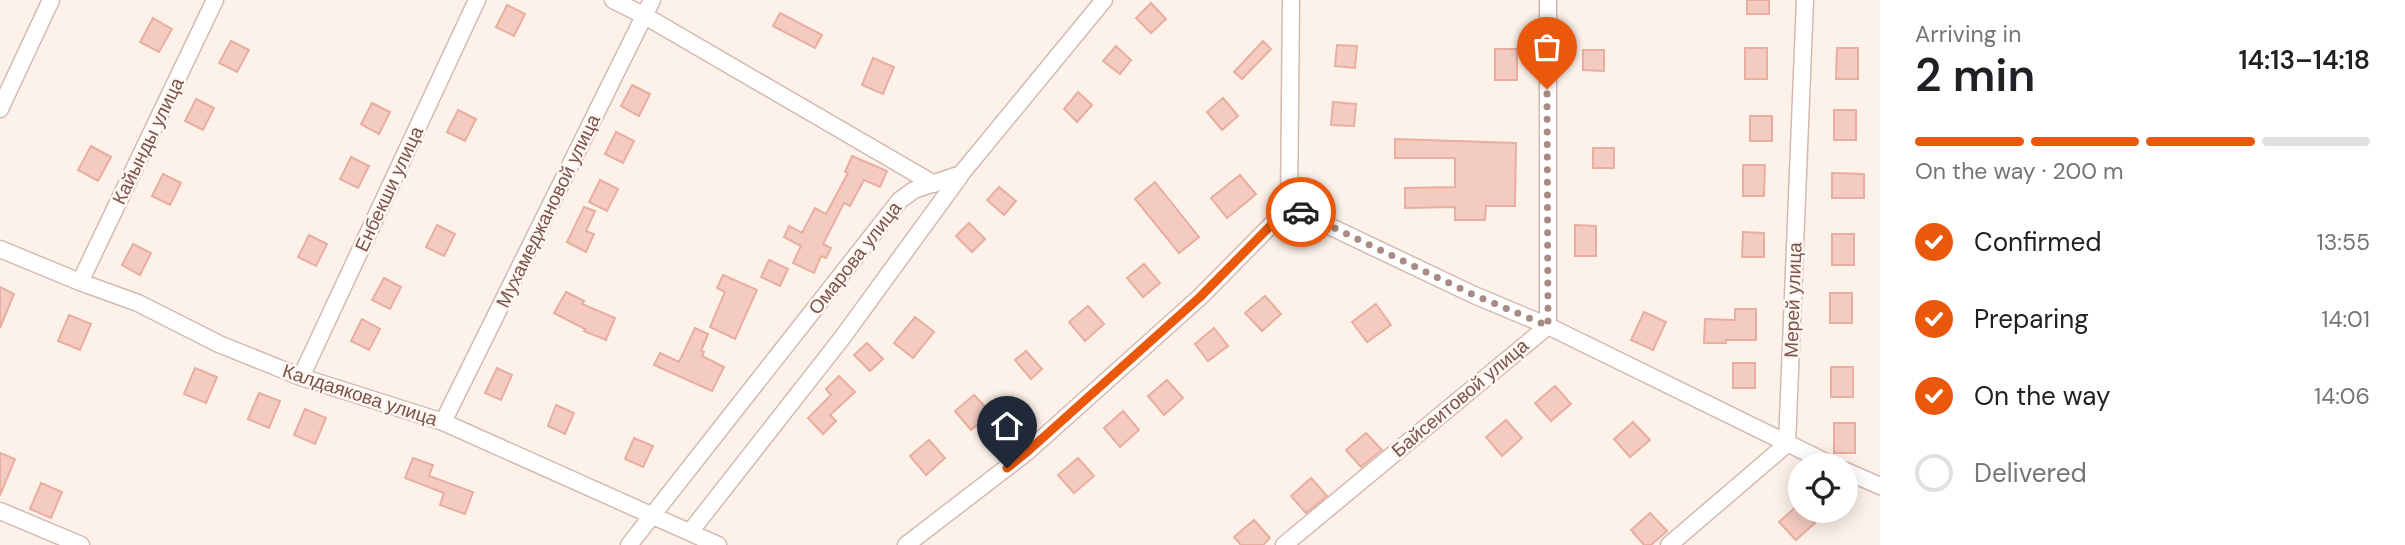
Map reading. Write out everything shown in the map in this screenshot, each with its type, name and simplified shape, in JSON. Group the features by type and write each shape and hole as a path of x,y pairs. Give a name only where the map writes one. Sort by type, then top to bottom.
{"street":[{"path":"0,109 51,0"},
{"name":"Кайынды улица","path":"80,282 215,0"},
{"name":"Енбекши улица","path":"301,377 477,0"},
{"path":"613,0 934,184"},
{"name":"Мухамеджановой улица","path":"443,422 652,0"},
{"path":"690,532 842,338 961,174 1104,0"},
{"path":"906,545 1027,452 1200,297 1289,207 1291,0"},
{"name":"Байсеитовой улица","path":"1284,545 1548,326 1548,0"},
{"name":"Мерей улица","path":"1787,444 1805,0"},
{"name":"Омарова улица","path":"629,545 900,200 914,190 961,174"},
{"path":"1289,207 1474,295 1548,326 1806,453"},
{"name":"Калдаякова улица","path":"0,249 138,303 219,344 301,377 443,422 718,545"},
{"path":"1669,545 1787,444"},
{"path":"1858,476 1880,486"},
{"path":"0,511 81,545"}],"building":[{"path":"1747,0 1769,0 1769,14 1747,14"},
{"path":"1151,3 1166,19 1151,33 1136,18"},
{"path":"507,5 525,14 514,36 496,27"},
{"path":"780,13 822,35 815,48 773,26"},
{"path":"153,18 172,29 159,52 140,42"},
{"path":"231,41 249,50 237,72 219,63"},
{"path":"1263,41 1271,49 1242,79 1234,72"},
{"path":"1337,45 1357,46 1355,68 1335,66"},
{"path":"1116,46 1131,60 1120,74 1103,61"},
{"path":"1745,48 1767,48 1767,79 1745,79"},
{"path":"1837,48 1858,48 1858,79 1836,79"},
{"path":"1495,49 1517,49 1517,80 1495,80"},
{"path":"1583,50 1604,50 1604,71 1583,70"},
{"path":"873,58 894,67 883,94 862,85"},
{"path":"632,85 650,94 639,116 621,106"},
{"path":"1078,92 1092,105 1077,122 1064,109"},
{"path":"1223,98 1238,116 1222,130 1207,112"},
{"path":"196,99 214,108 203,130 185,121"},
{"path":"1333,102 1356,104 1354,126 1331,125"},
{"path":"372,103 390,112 379,134 361,124"},
{"path":"458,110 476,119 465,141 447,132"},
{"path":"1834,110 1856,110 1856,140 1834,140"},
{"path":"1750,116 1772,116 1772,141 1750,141"},
{"path":"616,132 634,141 623,163 605,154"},
{"path":"1395,139 1516,143 1515,206 1486,206 1485,220 1455,220 1455,207 1405,208 1405,188 1455,187 1455,158 1395,158"},
{"path":"91,146 111,157 98,181 78,170"},
{"path":"1593,148 1614,148 1614,168 1593,168"},
{"path":"852,156 887,171 880,187 864,180 850,206 844,203 823,244 831,248 826,258 821,256 814,273 793,263 801,246 784,237 789,226 802,233 815,208 826,214 848,173 845,172"},
{"path":"351,157 369,166 358,188 340,179"},
{"path":"1743,165 1765,165 1764,196 1743,196"},
{"path":"1832,173 1864,174 1864,198 1832,198"},
{"path":"163,174 181,183 170,205 152,196"},
{"path":"1240,175 1256,194 1227,218 1211,198"},
{"path":"600,180 618,189 607,211 589,202"},
{"path":"1155,182 1199,237 1179,253 1135,199"},
{"path":"999,187 1016,201 1004,215 987,200"},
{"path":"584,207 595,211 586,231 594,234 586,252 567,242"},
{"path":"969,223 985,239 972,252 956,236"},
{"path":"437,225 455,234 444,256 426,247"},
{"path":"1575,225 1596,226 1596,256 1575,256"},
{"path":"1743,232 1764,233 1764,257 1742,257"},
{"path":"1832,234 1854,234 1854,265 1832,265"},
{"path":"309,235 327,244 316,266 298,257"},
{"path":"133,244 151,253 140,275 122,265"},
{"path":"769,260 788,269 780,286 761,277"},
{"path":"1144,264 1160,283 1143,297 1127,278"},
{"path":"723,275 757,290 735,339 710,327 725,292 717,288"},
{"path":"384,278 401,287 390,309 372,300"},
{"path":"0,287 14,294 0,328"},
{"path":"566,292 584,301 582,304 615,318 606,340 584,331 585,329 554,313"},
{"path":"1830,293 1852,293 1852,323 1830,323"},
{"path":"1265,296 1281,314 1262,331 1245,313"},
{"path":"1376,304 1391,325 1367,342 1352,322"},
{"path":"1088,306 1104,324 1085,341 1069,322"},
{"path":"1735,309 1756,309 1756,340 1704,343 1705,319 1735,320"},
{"path":"1644,312 1666,322 1653,350 1631,340"},
{"path":"69,315 91,324 80,350 58,341"},
{"path":"915,317 934,332 913,358 894,343"},
{"path":"362,319 380,329 369,350 351,341"},
{"path":"695,328 708,334 701,351 704,352 702,356 724,367 712,391 654,365 660,353 679,362"},
{"path":"1214,328 1228,346 1208,361 1195,344"},
{"path":"867,343 883,359 870,371 854,355"},
{"path":"1026,351 1042,369 1031,379 1015,360"},
{"path":"1733,363 1755,363 1755,388 1733,388"},
{"path":"1831,367 1853,367 1853,397 1831,397"},
{"path":"195,368 217,377 206,403 184,394"},
{"path":"497,368 512,375 501,400 485,393"},
{"path":"839,376 855,392 830,415 836,421 823,434 808,418 831,395 826,389"},
{"path":"1167,380 1183,398 1164,415 1148,396"},
{"path":"1555,386 1571,404 1551,421 1535,403"},
{"path":"259,393 280,401 269,428 248,419"},
{"path":"974,395 991,413 971,430 955,411"},
{"path":"556,405 574,413 565,434 548,426"},
{"path":"305,409 326,418 315,444 294,435"},
{"path":"1123,411 1139,430 1120,447 1104,428"},
{"path":"1506,420 1522,438 1502,456 1486,437"},
{"path":"1633,422 1650,440 1630,457 1614,439"},
{"path":"1834,423 1855,423 1855,453 1834,453"},
{"path":"1366,433 1382,450 1361,467 1346,450"},
{"path":"634,438 653,446 643,467 625,459"},
{"path":"929,440 945,458 926,475 910,456"},
{"path":"0,453 15,459 0,495"},
{"path":"413,458 433,465 429,476 473,492 465,514 440,505 444,493 405,478"},
{"path":"1078,458 1094,476 1074,493 1058,475"},
{"path":"1311,478 1327,496 1306,513 1291,496"},
{"path":"41,483 62,492 51,518 30,509"},
{"path":"1650,513 1667,531 1651,545 1644,545 1631,530"},
{"path":"1788,514 1788,523 1815,523 1796,540 1779,522"},
{"path":"1254,520 1270,538 1263,545 1241,545 1234,537"}],"way so far":[{"path":"1301,212 1474,295 1548,326 1547,89"}],"route":[{"path":"1007,468 1200,297 1289,207 1301,212"}]}
